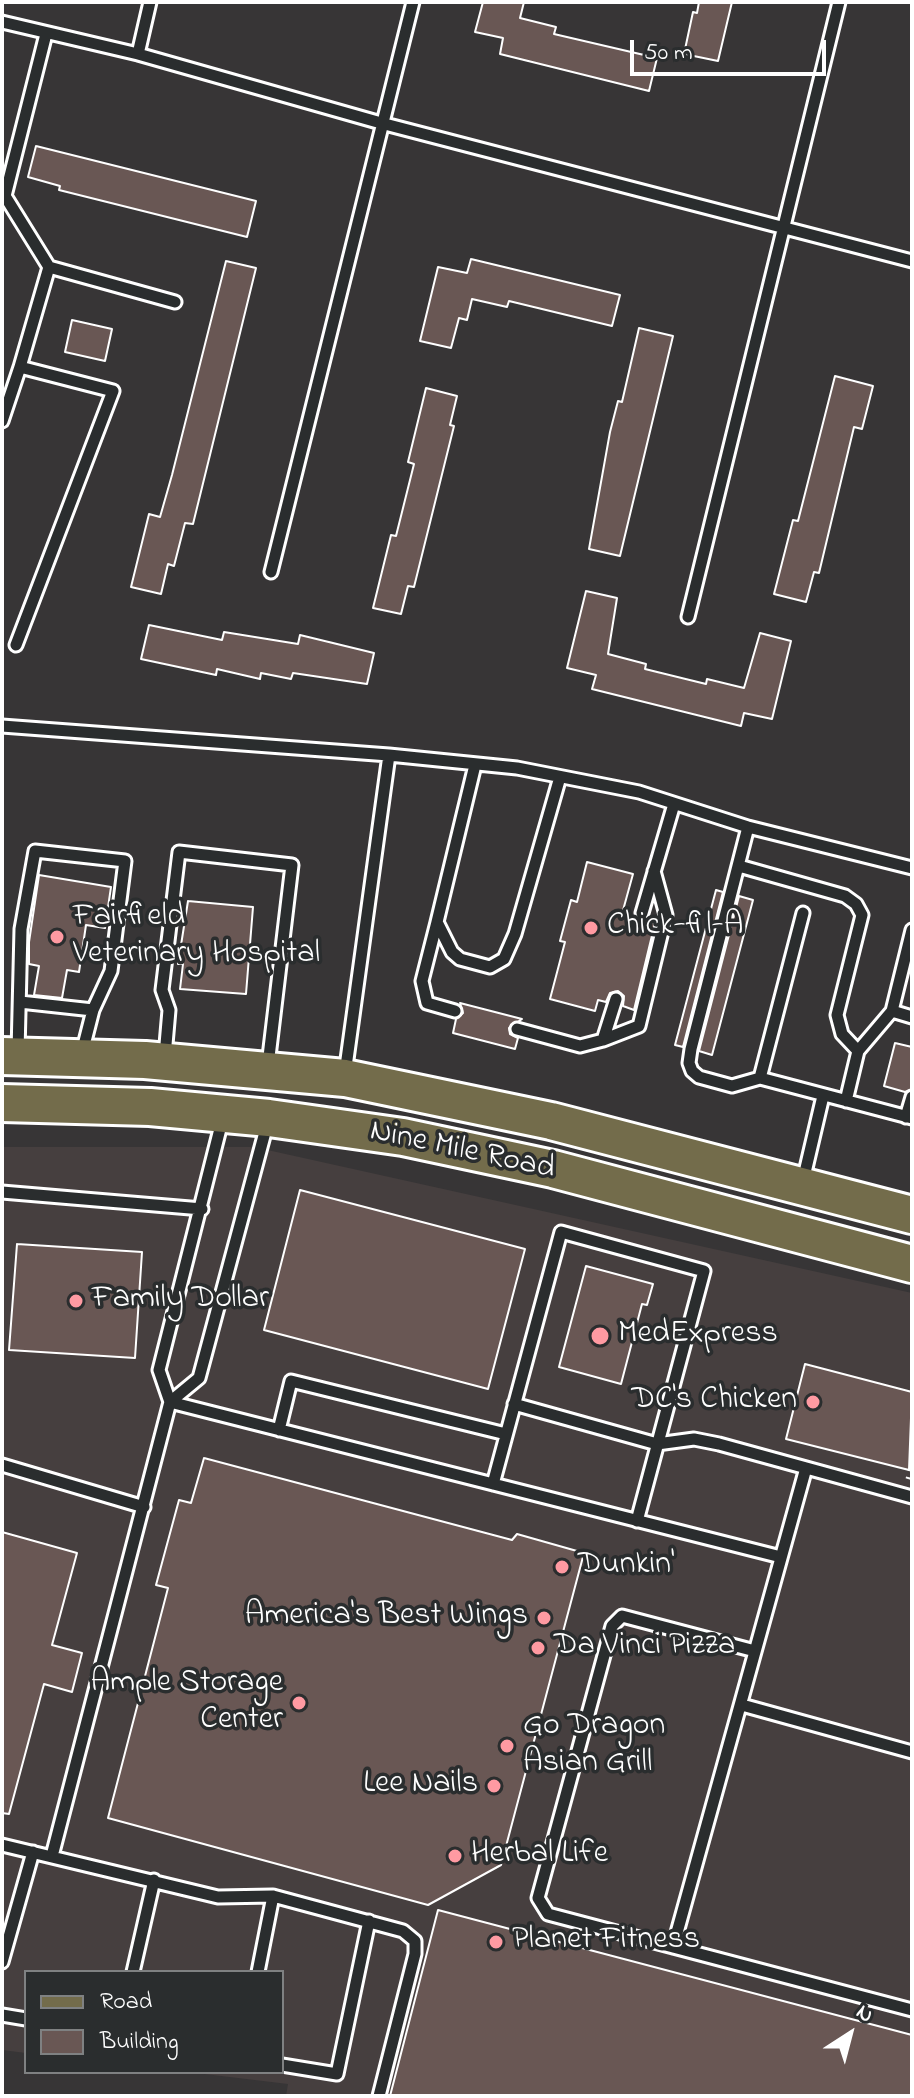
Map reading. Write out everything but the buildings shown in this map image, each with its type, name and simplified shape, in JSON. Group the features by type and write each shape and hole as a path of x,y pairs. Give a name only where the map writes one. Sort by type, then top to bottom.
{"main road":[{"name":"Nine Mile Road","path":"10,1056 164,1061 345,1078 551,1121 912,1215"},
{"name":"Nine Mile Road","path":"2,1103 150,1107 269,1118 390,1135 502,1158 912,1264"}],"lane":[{"path":"138,54 150,2"},
{"path":"271,572 413,2"},
{"path":"688,617 839,2"},
{"path":"2,22 138,54 381,123 912,261"},
{"path":"46,34 5,196 49,267 175,302"},
{"path":"2,421 49,267"},
{"path":"16,645 113,391 20,367"},
{"path":"2,726 389,755 560,777 639,792 748,827 912,868"},
{"path":"345,1078 389,755"},
{"path":"455,1011 427,1003 422,981 475,765"},
{"path":"437,922 452,952 460,959 490,967 504,959 515,934 560,777"},
{"path":"642,913 674,804"},
{"path":"748,827 689,1063 699,1077 732,1086 760,1078 909,1118 912,1097"},
{"path":"10,1056 20,1002 21,929 35,851 125,861 111,971 93,1010 81,1057"},
{"path":"164,1061 169,1010 162,990 179,852 292,865 268,1070"},
{"path":"739,866 845,896 856,904 862,915 837,1015 842,1034 858,1051"},
{"path":"517,1029 580,1046 639,1026 666,915 654,871"},
{"path":"760,1078 803,913"},
{"path":"846,1101 858,1051 892,1011 912,930"},
{"path":"603,1040 616,999"},
{"path":"20,1002 93,1010"},
{"path":"892,1011 912,1017"},
{"path":"802,1186 823,1096"},
{"path":"52,1856 170,1402 159,1370 202,1209 223,1115"},
{"path":"170,1402 199,1378 269,1118"},
{"path":"2,1192 202,1209"},
{"path":"493,1484 561,1232 704,1271 637,1521"},
{"path":"279,1430 291,1381 506,1434"},
{"path":"170,1402 781,1557"},
{"path":"514,1404 657,1444 694,1439 912,1497"},
{"path":"2,1465 144,1507"},
{"path":"673,1947 806,1468"},
{"path":"755,1651 622,1616 612,1626 538,1898 548,1914 912,2010"},
{"path":"742,1705 912,1752"},
{"path":"2,1845 218,1897 273,1896 403,1931 415,1941 415,1954 379,2096"},
{"path":"2,1962 33,1852"},
{"path":"133,1970 154,1880"},
{"path":"258,1970 273,1896"},
{"path":"284,2065 337,2074 369,1921"},
{"path":"2,2015 24,2019"}],"shaded area":[{"path":"2,1147 254,1147 912,1293 912,2096 286,2096 288,2084 205,2074 284,2074 284,1970 24,1970 24,2053 2,2050"}],"place":[{"name":"Chick-fil-A","path":"591,928"},
{"name":"Fairfield Veterinary Hospital","path":"57,937"},
{"name":"Family Dollar","path":"76,1301"},
{"name":"MedExpress","path":"600,1336"},
{"name":"DC's Chicken","path":"813,1402"},
{"name":"Dunkin'","path":"562,1567"},
{"name":"America's Best Wings","path":"544,1618"},
{"name":"Da Vinci Pizza","path":"538,1648"},
{"name":"Ample Storage Center","path":"299,1703"},
{"name":"Go Dragon Asian Grill","path":"507,1746"},
{"name":"Lee Nails","path":"494,1786"},
{"name":"Herbal Life","path":"455,1856"},
{"name":"Planet Fitness","path":"496,1942"}]}
